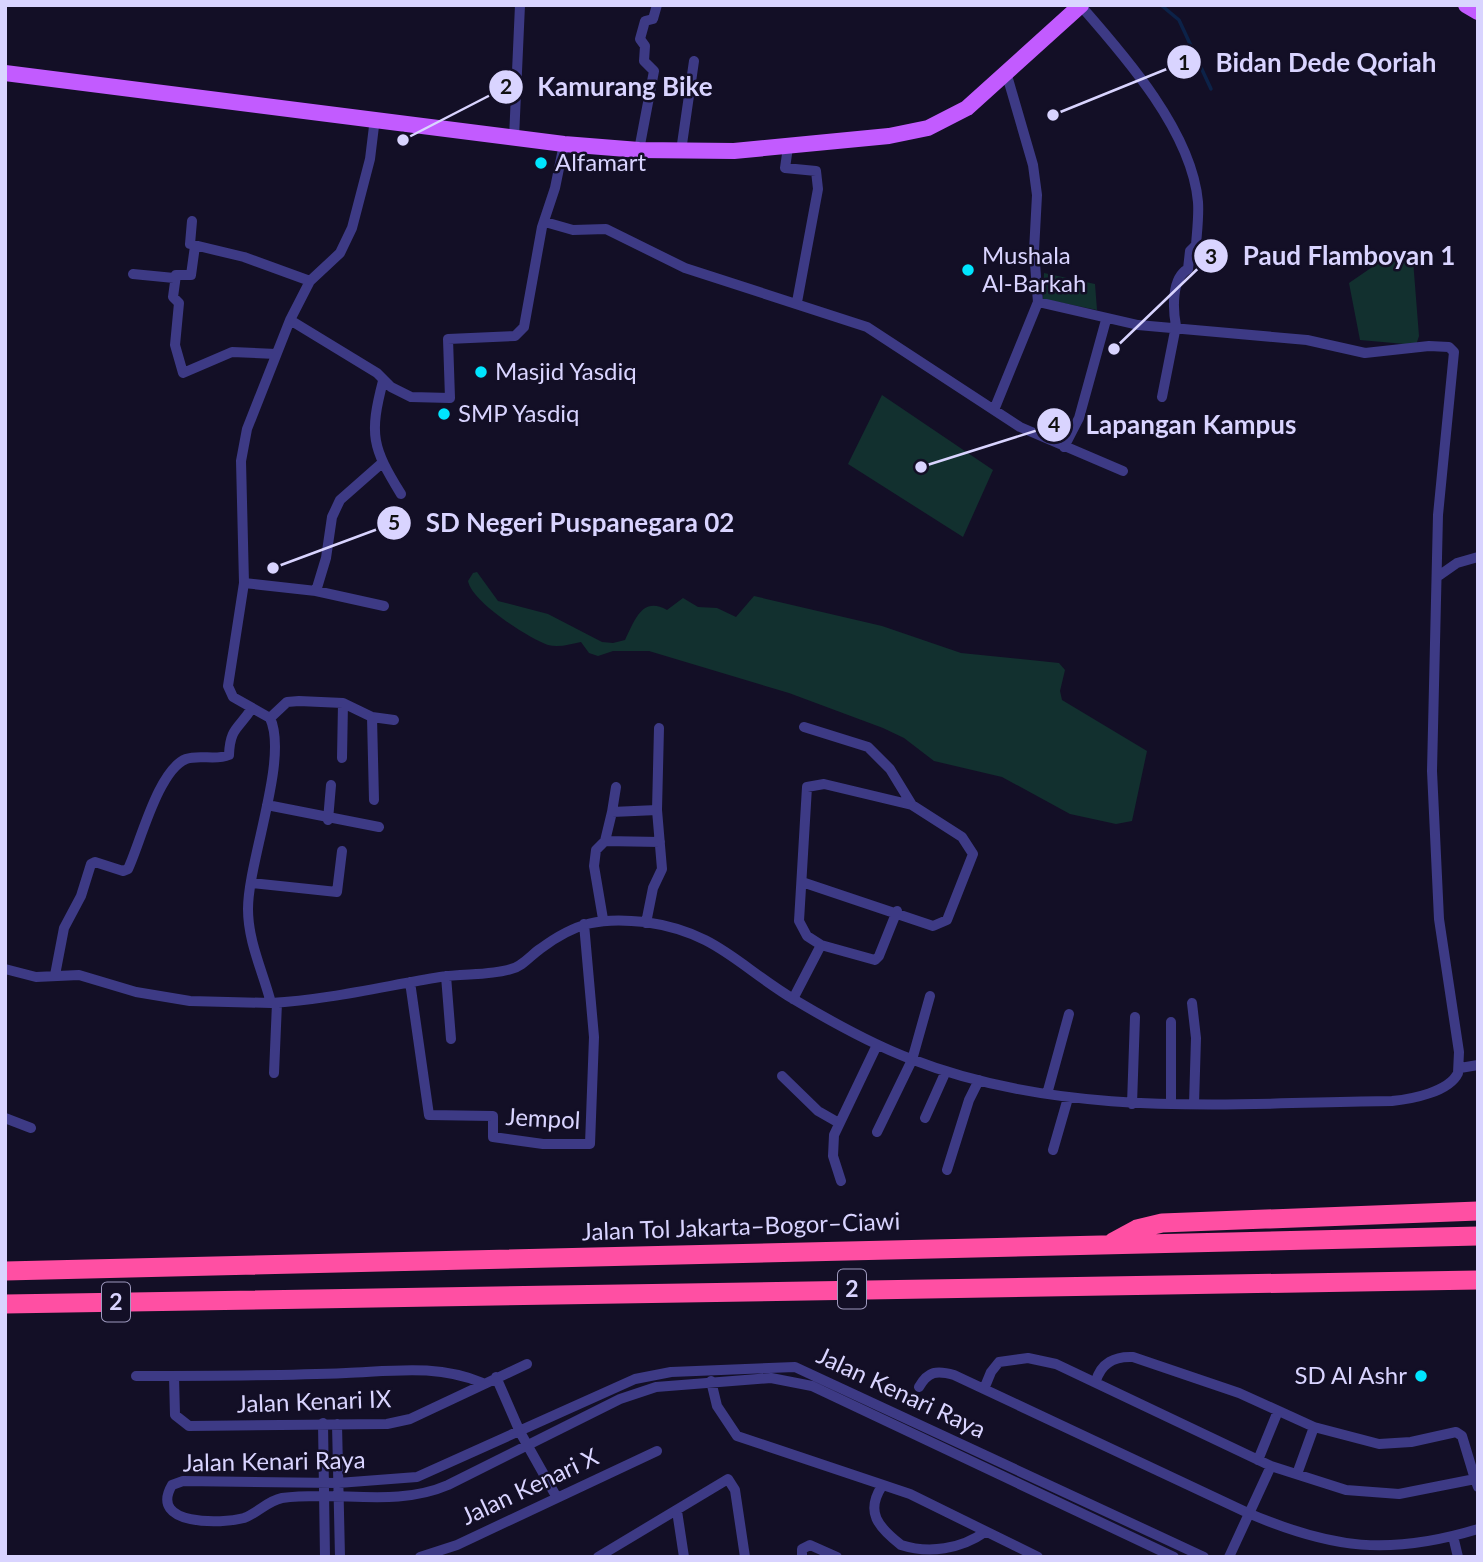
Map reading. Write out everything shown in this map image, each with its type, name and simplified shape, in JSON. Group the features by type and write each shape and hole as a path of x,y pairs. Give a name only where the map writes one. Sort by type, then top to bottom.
{"highway":[{"path":"1109,1244 1137,1229 1163,1223 1478,1211"},
{"name":"Jalan Tol Jakarta–Bogor–Ciawi","path":"5,1271 1478,1236"},
{"name":"2","path":"5,1304 1478,1280"}],"main road":[{"path":"1466,5 1478,12"},
{"path":"5,73 564,144 639,150 734,151 889,135 937,125 967,108 1081,6"}],"street":[{"path":"514,138 520,5"},
{"path":"639,150 654,73 644,61 645,46 640,39 645,21 653,19 657,5"},
{"path":"1081,6 1124,54 1158,105 1185,154 1198,201 1196,245 1190,251 1188,269 1183,272 1177,284 1174,315 1176,326 1162,397"},
{"path":"681,151 694,61"},
{"path":"994,410 1038,302 1034,251 1037,195 1033,165 1006,72"},
{"path":"274,1073 274,1003 248,924 251,883 267,805 275,743 270,718 233,697 228,686 244,583 241,461 247,429 290,320 310,281 340,253 352,228 370,159 375,118"},
{"path":"290,320 411,397 448,400 452,394 448,339 515,336 524,327 564,144"},
{"path":"788,147 785,168 816,171 818,189 797,302"},
{"path":"191,221 190,242 195,246 243,257 310,281"},
{"path":"545,222 573,230 606,229 685,268 797,302 867,327 1020,427 1123,471"},
{"path":"133,274 174,278 176,275 191,275 195,246"},
{"path":"174,278 173,297 179,303 175,350 183,373 221,355 251,352 276,354"},
{"path":"5,969 36,977 79,975 136,992 190,1001 274,1003 446,976 516,968 552,940 584,924 603,919 646,922 676,927 709,940 793,999 877,1045 946,1071 1047,1094 1132,1104 1405,1100 1454,1080 1460,1068 1439,919 1432,688 1438,515 1452,349 1429,346 1365,353 1307,340 1176,326 1138,325 1106,320 1038,302"},
{"path":"1064,447 1079,418 1106,320"},
{"path":"383,381 373,431 382,463 401,494"},
{"path":"316,592 326,558 332,517 340,500 382,463"},
{"path":"1437,578 1457,563 1478,557"},
{"path":"244,583 316,592 384,606"},
{"path":"270,718 292,701 343,703 372,717 394,720"},
{"path":"342,758 343,703"},
{"path":"55,975 64,928 81,896 91,864 95,862 123,871 128,869 159,789 181,761 190,758 217,760 229,755 229,738 235,726 253,708"},
{"path":"372,717 374,800"},
{"path":"804,727 868,747 890,769 912,805"},
{"path":"646,922 653,888 662,869 657,810 659,728"},
{"path":"802,882 897,911 933,926 947,920 972,860 972,852 962,838 912,805 824,783 807,787 799,922 811,940 875,960 897,911"},
{"path":"328,820 331,785"},
{"path":"603,919 594,866 596,850 605,841 616,787"},
{"path":"267,805 328,820 379,827"},
{"path":"612,812 657,810"},
{"path":"605,841 660,842"},
{"path":"251,883 337,892 342,851"},
{"name":"Jempol","path":"410,982 429,1115 493,1116 493,1137 543,1144 590,1144 594,1037 584,924"},
{"path":"793,999 821,945"},
{"path":"446,976 451,1039"},
{"path":"877,1132 912,1060 930,996"},
{"path":"1192,1003 1196,1038 1194,1104"},
{"path":"1047,1094 1069,1014"},
{"path":"1132,1104 1135,1017"},
{"path":"1171,1022 1171,1104"},
{"path":"841,1181 834,1156 834,1135 877,1045"},
{"path":"1460,1068 1478,1065"},
{"path":"925,1118 946,1071"},
{"path":"782,1076 818,1111 839,1123"},
{"path":"947,1170 969,1100 979,1080"},
{"path":"1053,1150 1068,1098"},
{"path":"5,1118 31,1128"},
{"path":"984,1390 996,1364 1028,1358 1042,1359 1096,1381 1271,1466 1297,1474 1371,1494 1399,1494 1477,1483 1462,1436 1456,1432 1411,1442 1379,1444 1314,1427 1239,1393 1133,1357 1117,1358 1108,1363 1099,1370 1096,1381"},
{"name":"Jalan Kenari IX","path":"174,1376 173,1404 175,1415 182,1424 201,1426 398,1422 527,1364"},
{"path":"136,1377 420,1369 461,1374 483,1383"},
{"path":"919,1387 928,1374 941,1371 1290,1531 1366,1547 1410,1544 1478,1529"},
{"name":"Jalan Kenari Raya","path":"726,1374 711,1381 656,1387 635,1393 449,1485 416,1496 283,1499 261,1507 244,1518 224,1521 183,1519 175,1514 168,1503 170,1488 183,1481 338,1483 424,1475 635,1379 671,1372 726,1374 793,1380 832,1389 1086,1501 1204,1557"},
{"path":"496,1377 520,1432 556,1496"},
{"path":"711,1381 717,1406 737,1436 910,1494 1038,1557"},
{"name":"Jalan Kenari Raya","path":"832,1389 1174,1557"},
{"path":"1258,1460 1278,1411"},
{"path":"323,1423 327,1557"},
{"path":"337,1424 340,1557"},
{"path":"1297,1474 1314,1427"},
{"name":"Jalan Kenari X","path":"420,1557 457,1545 556,1496 657,1451"},
{"path":"1228,1557 1271,1466"},
{"path":"598,1557 616,1553 723,1480 731,1481 745,1557"},
{"path":"882,1486 873,1501 873,1508 883,1527 901,1545 953,1548 970,1543 985,1532"},
{"path":"1082,1512 1086,1501"},
{"path":"677,1511 684,1557"},
{"path":"1453,1536 1458,1557"},
{"path":"802,1557 802,1549 810,1545 837,1557"}],"green space":[{"path":"1384,259 1413,260 1419,336 1416,345 1360,340 1349,283"},
{"path":"1044,273 1095,284 1097,310 1043,299"},
{"path":"882,395 993,470 963,537 848,464"},
{"path":"477,572 498,601 548,614 602,642 625,640 640,612 651,606 667,610 683,598 698,607 717,608 736,617 754,596 882,626 961,653 1059,663 1065,670 1060,691 1062,700 1147,751 1132,821 1116,824 1070,814 1002,777 934,761 904,738 883,728 789,693 649,651 613,651 598,656 589,653 581,642 561,646 548,645 515,627 479,599 468,581 473,573"}],"waterway":[{"path":"1161,5 1179,20 1211,89"}],"place":[{"name":"Bidan Dede Qoriah","path":"1053,115"},
{"name":"Kamurang Bike","path":"403,140"},
{"name":"Alfamart","path":"541,163"},
{"name":"Mushala Al-Barkah","path":"968,270"},
{"name":"Paud Flamboyan 1","path":"1114,349"},
{"name":"Masjid Yasdiq","path":"481,372"},
{"name":"SMP Yasdiq","path":"444,414"},
{"name":"Lapangan Kampus","path":"921,467"},
{"name":"SD Negeri Puspanegara 02","path":"273,568"},
{"name":"SD Al Ashr","path":"1421,1376"}]}
